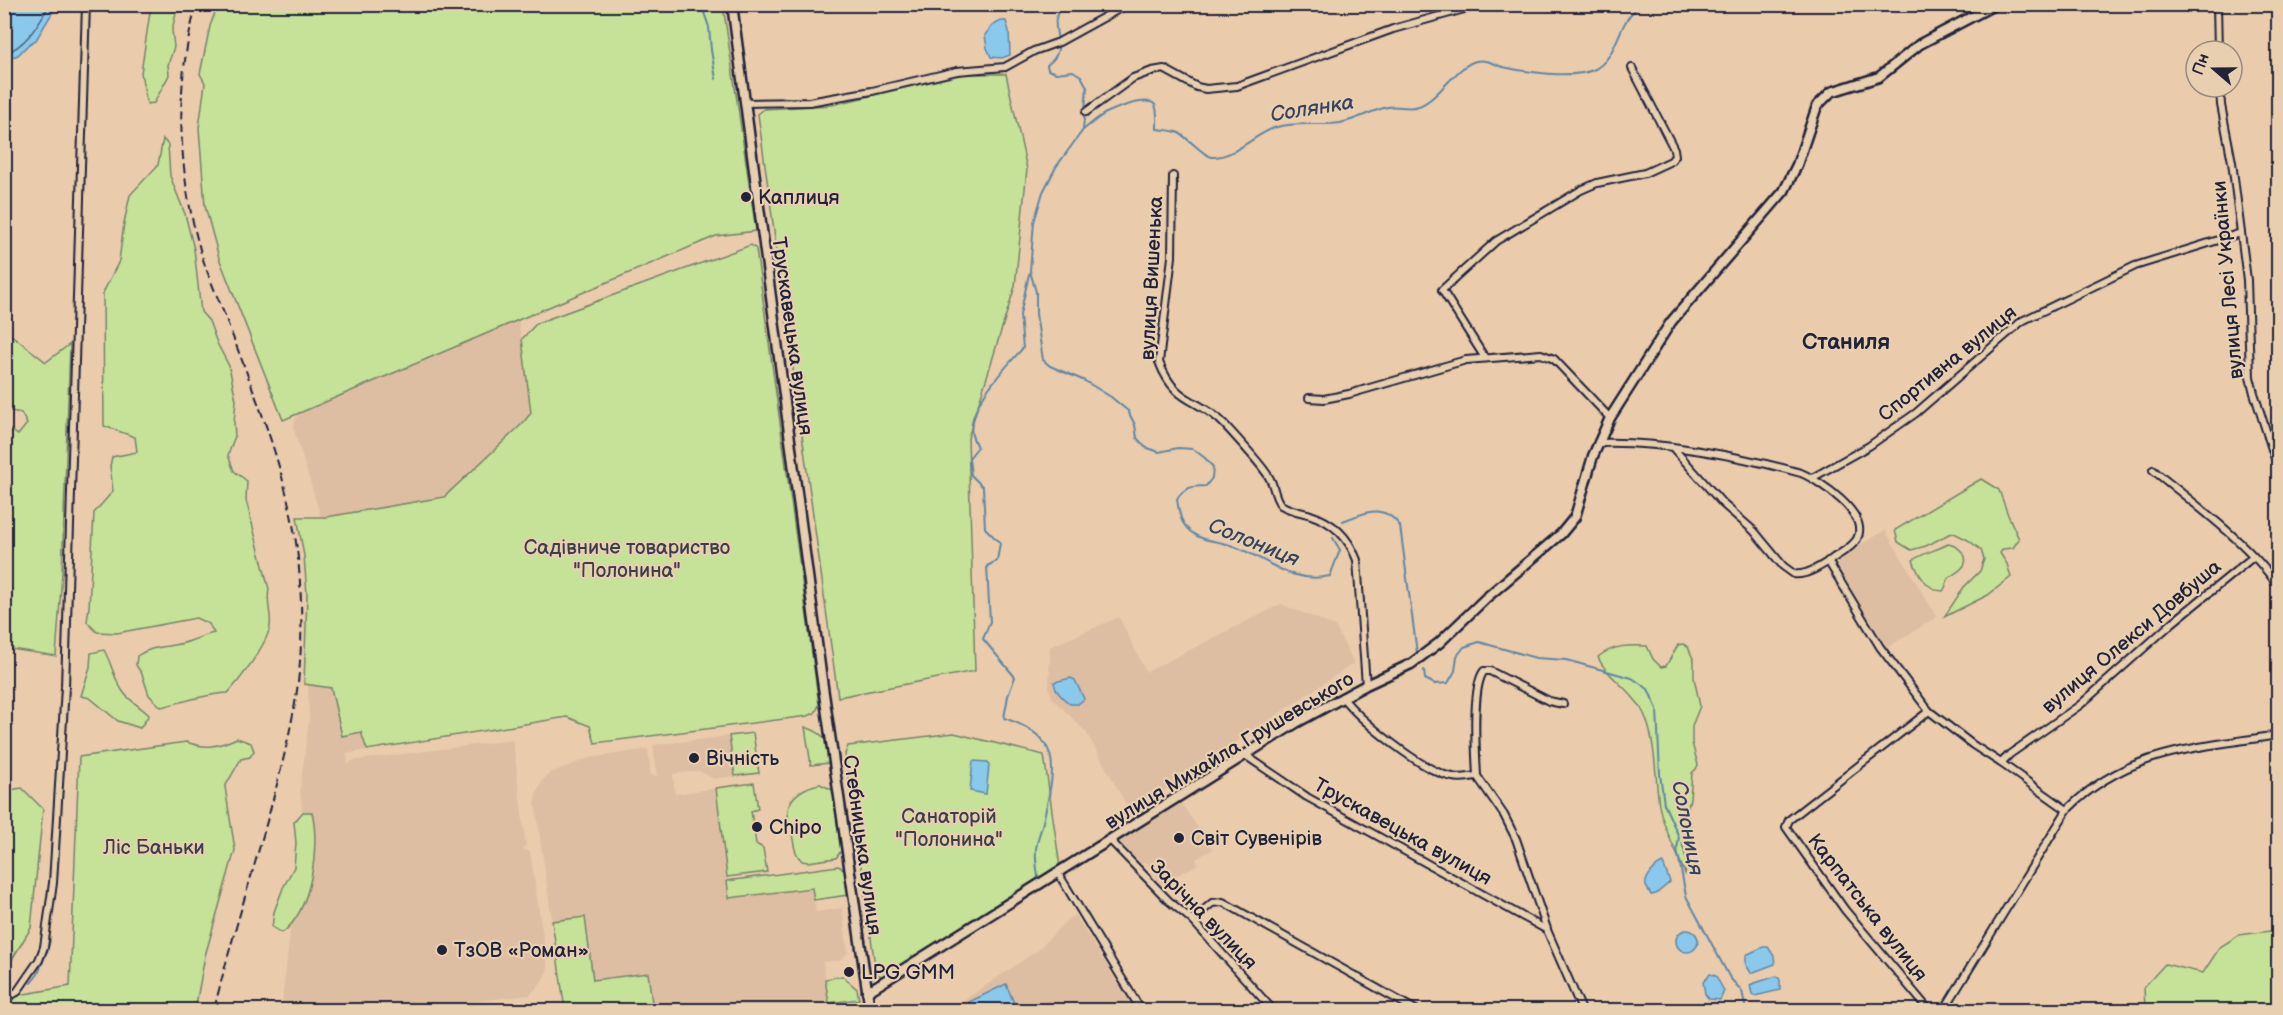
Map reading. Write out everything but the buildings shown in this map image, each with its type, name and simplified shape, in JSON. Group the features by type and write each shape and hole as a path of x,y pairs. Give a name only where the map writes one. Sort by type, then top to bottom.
{"street":[{"path":"4,999 17,992 39,960 44,946 53,883 64,687 86,4"},
{"name":"Трускавецька вулиця","path":"732,4 828,719"},
{"path":"745,103 809,102 872,91 957,71 998,69 1034,51 1059,42 1128,4"},
{"path":"1086,112 1133,78 1152,71 1164,69 1197,87 1206,89 1237,86 1393,29 1482,4"},
{"name":"вулиця Михайла Грушевського","path":"871,990 1245,755 1342,697 1411,664 1426,654 1486,598 1561,534 1575,517 1598,443 1610,418 1671,322 1784,191 1797,165 1817,105 1824,96 1879,77 1920,44 1996,4"},
{"path":"2217,4 2218,39"},
{"path":"1485,358 1443,290 1496,241 1581,190 1597,183 1645,173 1675,156 1674,149 1632,68"},
{"name":"вулиця Лесі Українки","path":"2221,99 2232,162 2247,280 2250,377 2278,468"},
{"name":"вулиця Вишенька","path":"1173,176 1172,257 1159,362 1165,376 1177,392 1224,423 1270,478 1274,493 1281,505 1320,518 1342,532 1351,545 1357,560 1366,685"},
{"name":"Спортивна вулиця","path":"1812,478 1869,446 1916,413 2022,321 2135,266 2241,233"},
{"path":"1309,398 1324,399 1349,394 1418,372 1466,360 1534,353 1548,355 1554,359 1610,418"},
{"path":"1598,443 1629,442 1674,449 1774,466 1812,478 1850,509 1859,528 1858,537 1853,544 1806,573 1797,575 1788,572 1754,531 1723,504 1674,449"},
{"path":"2153,470 2206,513 2278,582"},
{"name":"вулиця Олекси Довбуша","path":"2001,763 2010,754 2080,705 2172,622 2253,556"},
{"path":"1828,561 1880,647 1929,711 1973,745 2067,810"},
{"path":"1342,697 1359,715 1428,767 1452,777 1463,778 1477,776 1474,729 1479,687 1485,671 1490,671 1548,701 1563,704"},
{"name":"Карпатська вулиця","path":"1929,711 1789,820 1786,827 1845,910 1929,1011"},
{"name":"Стебницька вулиця","path":"828,719 871,990 870,1011"},
{"path":"1944,1011 2067,810 2080,797 2103,779 2125,767 2157,756 2278,735"},
{"name":"Трускавецька вулиця","path":"1245,755 1307,797 1547,930"},
{"name":"Трускавецька вулиця","path":"1477,776 1504,815 1516,839 1547,930 1582,1011"},
{"name":"Зарічна вулиця","path":"1111,841 1169,901 1192,920 1273,1011"},
{"path":"1058,873 1141,1011"},
{"path":"1192,920 1212,903 1227,903 1416,1011"}],"shaded area":[{"path":"518,318 532,405 531,413 522,424 444,497 321,517 293,427 301,411"},
{"path":"1885,530 1937,617 1887,648 1834,561"},
{"path":"1281,604 1335,626 1354,663 1131,813 1086,732 1053,699 1049,689 1050,647 1119,617 1146,672"},
{"path":"308,685 331,687 342,736 361,732 367,750 347,754 348,765 351,761 513,740 526,845 523,849 530,851 548,969 541,983 530,995 404,1010 281,1010 303,819 300,789 309,720"},
{"path":"729,736 735,776 714,779 699,771 673,774 675,794 716,788 730,898 812,888 816,912 842,908 848,953 840,960 823,962 830,1010 610,1010 593,980 585,917 552,921 535,803 536,794 542,781 550,773 589,758 648,749 651,776 657,776 653,745"},
{"path":"1180,802 1213,849 1196,859 1198,864 1161,884 1146,862 1141,864 1119,841"},
{"path":"1075,915 1129,1000 1112,1010 964,1010 961,1002 1038,950 1068,919"}],"green space":[{"path":"151,5 178,5 172,30 174,47 168,65 169,75 154,103 147,104 141,73"},
{"path":"218,5 723,5 756,231 716,236 283,420 219,258 205,206 199,128 205,83 200,74 210,26"},
{"path":"964,74 1006,74 1027,169 1015,286 968,438 975,671 838,697 758,114 764,109 832,105"},
{"path":"163,139 168,145 170,176 185,214 194,249 201,312 209,321 229,366 236,400 235,436 228,455 234,471 247,481 246,500 269,589 270,622 268,633 259,652 228,693 161,707 149,695 142,674 136,665 137,656 156,648 183,643 214,633 209,624 196,618 117,633 97,632 87,622 94,513 113,491 110,466 112,457 137,452 135,437 104,426 103,293 119,261 130,195 158,165"},
{"name":"Садівниче товариство \"Полонина\"","path":"751,245 756,249 811,646 819,705 815,713 808,716 595,743 590,726 567,717 367,750 361,732 342,736 331,688 304,684 307,595 304,556 297,517 326,517 444,497 531,413 522,339 537,323"},
{"path":"5,330 46,362 70,344 62,573 56,656 5,648 4,463 10,462 5,452 5,426 18,435 27,424 21,413 5,410"},
{"path":"1981,479 1999,490 2019,539 2013,548 2003,549 2000,553 2011,577 1988,595 1944,617 1964,587 1980,571 1984,559 1981,550 1954,533 1911,550 1898,542 1895,530"},
{"path":"1948,544 1960,550 1966,561 1961,569 1949,578 1943,591 1928,585 1913,560"},
{"path":"1683,644 1688,647 1694,661 1694,678 1700,706 1692,726 1692,743 1698,765 1692,773 1687,812 1692,831 1687,842 1682,843 1687,863 1685,874 1661,814 1653,747 1644,714 1634,698 1607,671 1598,657 1609,650 1621,647 1647,646 1653,659 1661,667 1666,666 1678,645"},
{"path":"104,650 124,693 149,715 140,728 118,721 90,698 81,696 90,667 91,653"},
{"path":"805,727 818,733 825,740 829,763 811,765"},
{"path":"753,733 759,773 735,776 729,736"},
{"name":"Санаторій \"Полонина\"","path":"954,733 1044,755 1060,867 884,978 876,973 845,754 848,746"},
{"name":"Ліс Баньки","path":"237,738 251,743 254,751 250,757 241,759 225,787 235,850 205,956 195,1010 5,1010 5,1003 19,995 70,986 79,757 186,742 200,746 212,746"},
{"path":"754,783 758,809 751,811 756,844 763,848 767,872 727,877 716,788"},
{"path":"820,784 833,790 841,851 836,858 802,861 795,849 789,819 789,805 800,792"},
{"path":"22,788 43,809 31,928 5,971 5,791"},
{"path":"303,812 312,812 314,826 314,859 311,877 300,910 282,933 272,927 274,912 294,867 296,843 294,822"},
{"path":"838,866 844,869 848,895 814,900 812,888 729,898 727,881"},
{"path":"585,917 593,980 648,973 653,1010 592,1010 591,1007 565,1010 552,921"},
{"path":"2278,930 2278,1010 2145,1010 2144,987 2165,964 2203,973 2220,947 2239,935"},
{"path":"842,976 857,989 859,999 829,1003 825,979"}],"water":[{"path":"4,5 57,5 36,40 18,55 5,60"},
{"path":"1006,21 1009,31 1010,55 1002,58 991,57 985,35 992,26"},
{"path":"1071,678 1075,680 1084,699 1078,704 1070,704 1055,686 1054,682"},
{"path":"973,761 988,762 986,794 970,791"},
{"path":"1663,863 1670,882 1656,894 1651,895 1646,886 1647,879 1654,869"},
{"path":"1687,930 1695,933 1698,941 1695,949 1687,952 1679,949 1676,941 1679,933"},
{"path":"1768,947 1774,956 1775,964 1751,973 1746,965 1746,955"},
{"path":"1710,974 1716,976 1724,991 1720,1000 1709,999 1705,994 1703,982"},
{"path":"1777,976 1780,980 1780,990 1755,996 1752,994 1750,985"},
{"path":"1006,984 1017,1010 967,1010 969,1002"}],"waterway":[{"path":"701,4 709,27 716,79"},
{"name":"Солониця","path":"1063,4 1056,21 1058,51 1047,65 1048,70 1056,73 1073,71 1081,76 1087,87 1083,130 1056,167 1043,192 1034,222 1030,271 1036,292 1036,314 1043,360 1050,366 1085,381 1128,411 1135,425 1137,438 1145,447 1159,452 1178,448 1193,449 1213,467 1212,478 1206,486 1189,488 1177,499 1182,521 1187,529 1196,535 1243,550 1289,573 1315,578 1330,576 1340,550 1333,538"},
{"name":"Солянка","path":"1083,130 1110,111 1146,101 1152,102 1157,110 1157,129 1179,133 1209,156 1229,154 1277,127 1293,124 1340,123 1388,107 1419,106 1434,96 1461,69 1476,61 1487,61 1512,69 1548,74 1573,74 1593,70 1609,56 1629,16 1646,4"},
{"path":"1029,274 1020,315 1023,348 998,376 975,412 972,435 977,448 969,458 971,475 983,487 985,528 1000,543 997,561 987,566 990,622 983,639 1015,677 1008,696 1004,718 1038,735 1051,758 1051,786 1036,849 1038,877"},
{"name":"Солониця","path":"1343,521 1374,511 1387,514 1400,526 1417,653"},
{"name":"Солониця","path":"1424,670 1425,679 1435,684 1448,683 1455,671 1457,656 1464,647 1479,642 1536,658 1566,660 1632,678 1648,689 1657,709 1664,804 1679,837 1677,849 1686,896 1730,978 1742,991 1746,1010"},
{"path":"47,952 50,940"},
{"path":"31,983 38,974 45,956"}],"railway":[{"path":"197,4 184,66 182,98 182,131 188,195 205,265 261,410 280,468 294,528 301,596 301,653 294,709 277,785 214,1010"}],"place":[{"name":"Каплиця","path":"746,197"},
{"name":"Вічність","path":"694,758"},
{"name":"Chipo","path":"757,827"},
{"name":"Світ Сувенірів","path":"1179,838"},
{"name":"ТзОВ «Роман»","path":"442,950"},
{"name":"LPG GMM","path":"849,972"}],"district":[{"name":"Станиля","path":"1846,341"}]}
